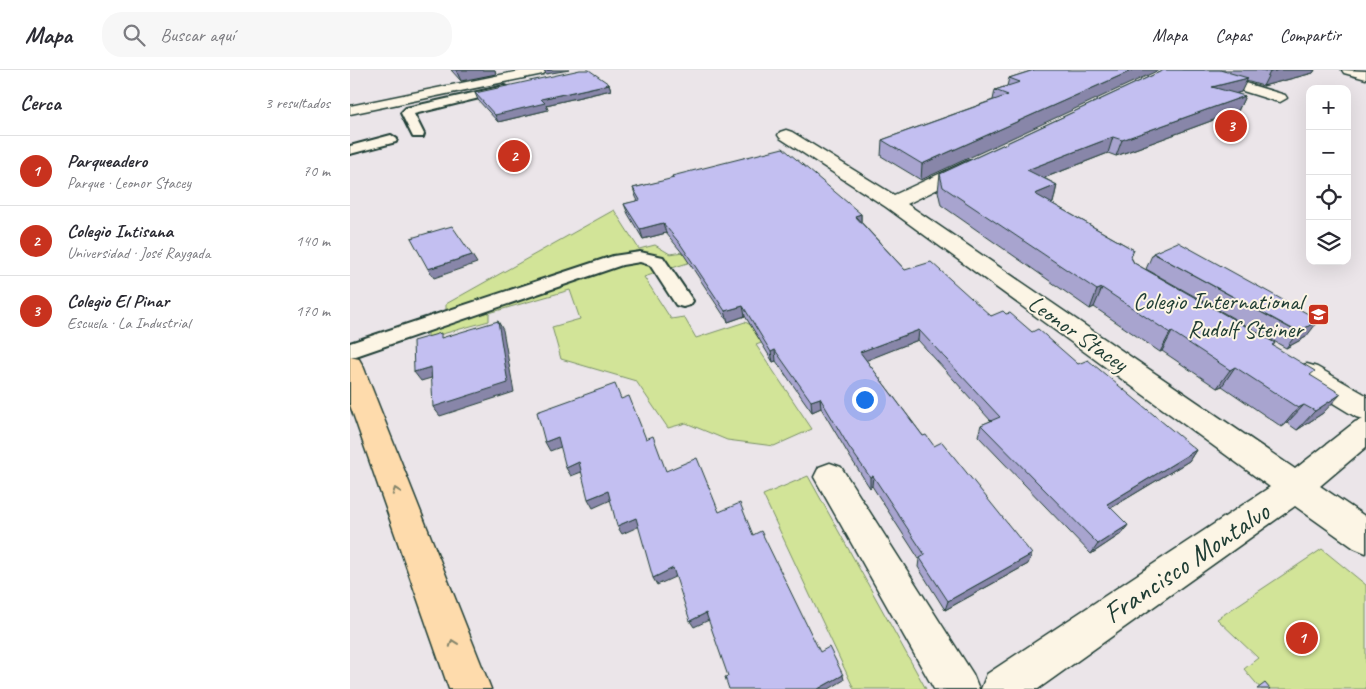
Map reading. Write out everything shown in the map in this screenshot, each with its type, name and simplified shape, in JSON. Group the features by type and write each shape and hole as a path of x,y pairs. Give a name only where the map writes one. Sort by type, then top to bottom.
{"main road":[{"path":"350,366 470,689"}],"street":[{"path":"507,70 524,74"},
{"path":"1189,70 1280,98"},
{"path":"1348,70 1366,75"},
{"path":"350,110 524,74 548,74"},
{"name":"Leonor Stacey","path":"786,135 893,203 1366,536"},
{"path":"893,203 983,160"},
{"path":"1289,364 1366,408"},
{"name":"Francisco Montalvo","path":"1002,689 1296,487 1366,430"},
{"path":"830,477 958,689"}],"lane":[{"path":"418,134 408,113 415,108 548,74"},
{"path":"350,143 391,139 350,150"},
{"path":"350,351 619,260 640,257 657,261 683,301"}],"green space":[{"path":"614,210 639,249 655,245 670,254 689,251 697,260 644,277 671,319 684,317 696,338 745,322 751,325 823,320 756,345 812,429 774,446 727,440 686,423 668,428 636,381 561,359 552,327 580,319 570,290 489,313 489,321 428,338 428,322 446,312 446,304"},
{"path":"808,476 926,689 854,689 763,495"},
{"path":"1322,549 1366,585 1366,689 1261,689 1244,669 1258,658 1217,619"}],"building":[{"path":"580,70 589,70 609,84 541,99 545,103 495,115 475,93"},
{"path":"1034,70 1133,70 922,164 882,140 1008,95 995,90 1020,82 1009,78"},
{"path":"1164,70 1220,70 1248,78 1212,87 1245,96 1122,140 1113,137 1027,170 1057,185 1035,194 1134,250 1130,256 1134,263 1275,343 1272,345 1315,371 1310,375 1341,394 1315,411 1304,405 1298,408 1235,367 1230,370 1102,288 1097,290 943,187 940,174"},
{"path":"1261,70 1279,70 1270,72"},
{"path":"783,148 861,214 855,216 905,270 931,262 991,316 1003,311 1006,314 1010,313 1032,332 1038,329 1078,364 1088,360 1196,450 1107,504 1128,525 1098,544 981,425 1000,417 919,330 860,352 923,436 926,435 934,446 942,442 1032,554 948,601 920,558 925,555 873,476 870,477 849,447 820,398 811,401 775,350 771,352 743,306 725,311 681,245 663,223 640,229 624,204 640,200 633,188 674,178 672,176"},
{"path":"452,226 472,255 428,269 411,238"},
{"path":"1178,242 1319,320 1298,332 1153,253"},
{"path":"498,321 508,383 433,407 431,367 414,372 413,341 441,333 441,338"},
{"path":"615,384 621,399 629,396 646,439 653,436 666,471 697,458 719,512 740,503 753,535 761,531 820,652 829,647 843,675 818,689 729,689 725,677 728,676 706,613 690,621 673,568 653,578 636,518 617,526 608,491 588,499 579,462 566,468 558,437 545,442 537,412"},
{"path":"1265,683 1270,689 1257,689"}],"place":[{"name":"Colegio El Pinar","path":"1231,126"},
{"name":"Colegio Intisana","path":"514,156"},
{"name":"Colegio International Rudolf Steiner","path":"1319,315"},
{"name":"Parqueadero","path":"1302,638"}]}
